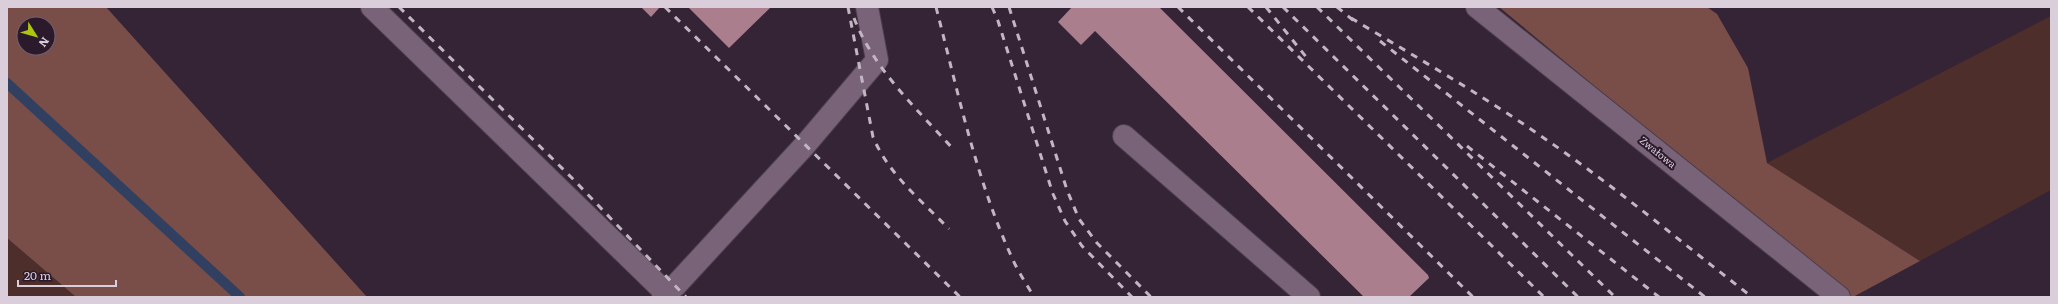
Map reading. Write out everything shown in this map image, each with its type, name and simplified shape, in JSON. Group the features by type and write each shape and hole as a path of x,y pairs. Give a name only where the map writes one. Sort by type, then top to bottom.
{"street":[{"path":"372,7 664,295 675,286 805,145 877,60 867,7"},
{"name":"Zwałowa","path":"1477,7 1839,297"},
{"path":"1124,136 1309,297"}],"shaded area":[{"path":"7,7 106,7 367,297 76,297 7,238"},
{"path":"1499,7 1707,7 1717,14 1748,68 1767,163 1920,261 1853,297 1849,297"},
{"path":"2051,16 2051,190 1920,261 1767,163"},
{"path":"7,238 76,297 7,297"}],"building":[{"path":"641,7 660,7 651,17"},
{"path":"688,7 771,7 729,48"},
{"path":"1072,7 1159,7 1428,275 1429,278 1409,297 1364,297 1095,31 1081,45 1058,22"}],"waterway":[{"path":"7,83 240,297"}],"railway":[{"path":"399,7 572,178 686,297"},
{"path":"665,7 960,297"},
{"path":"848,7 873,137 888,163 906,186 949,229"},
{"path":"936,7 960,103 988,199 1013,260 1034,297"},
{"path":"992,7 998,21 1053,194 1065,221 1082,246 1132,297"},
{"path":"1009,7 1067,190 1079,219 1097,243 1151,297"},
{"path":"1178,7 1473,297"},
{"path":"1248,7 1544,297"},
{"path":"1266,7 1307,58"},
{"path":"1283,7 1578,297"},
{"path":"1317,7 1615,297"},
{"path":"1337,7 1354,21"},
{"path":"854,18 873,55 885,72 954,150"},
{"path":"1351,18 1445,74 1566,153 1620,193 1752,297"},
{"path":"1380,41 1705,297"},
{"path":"1467,146 1659,297"}]}
